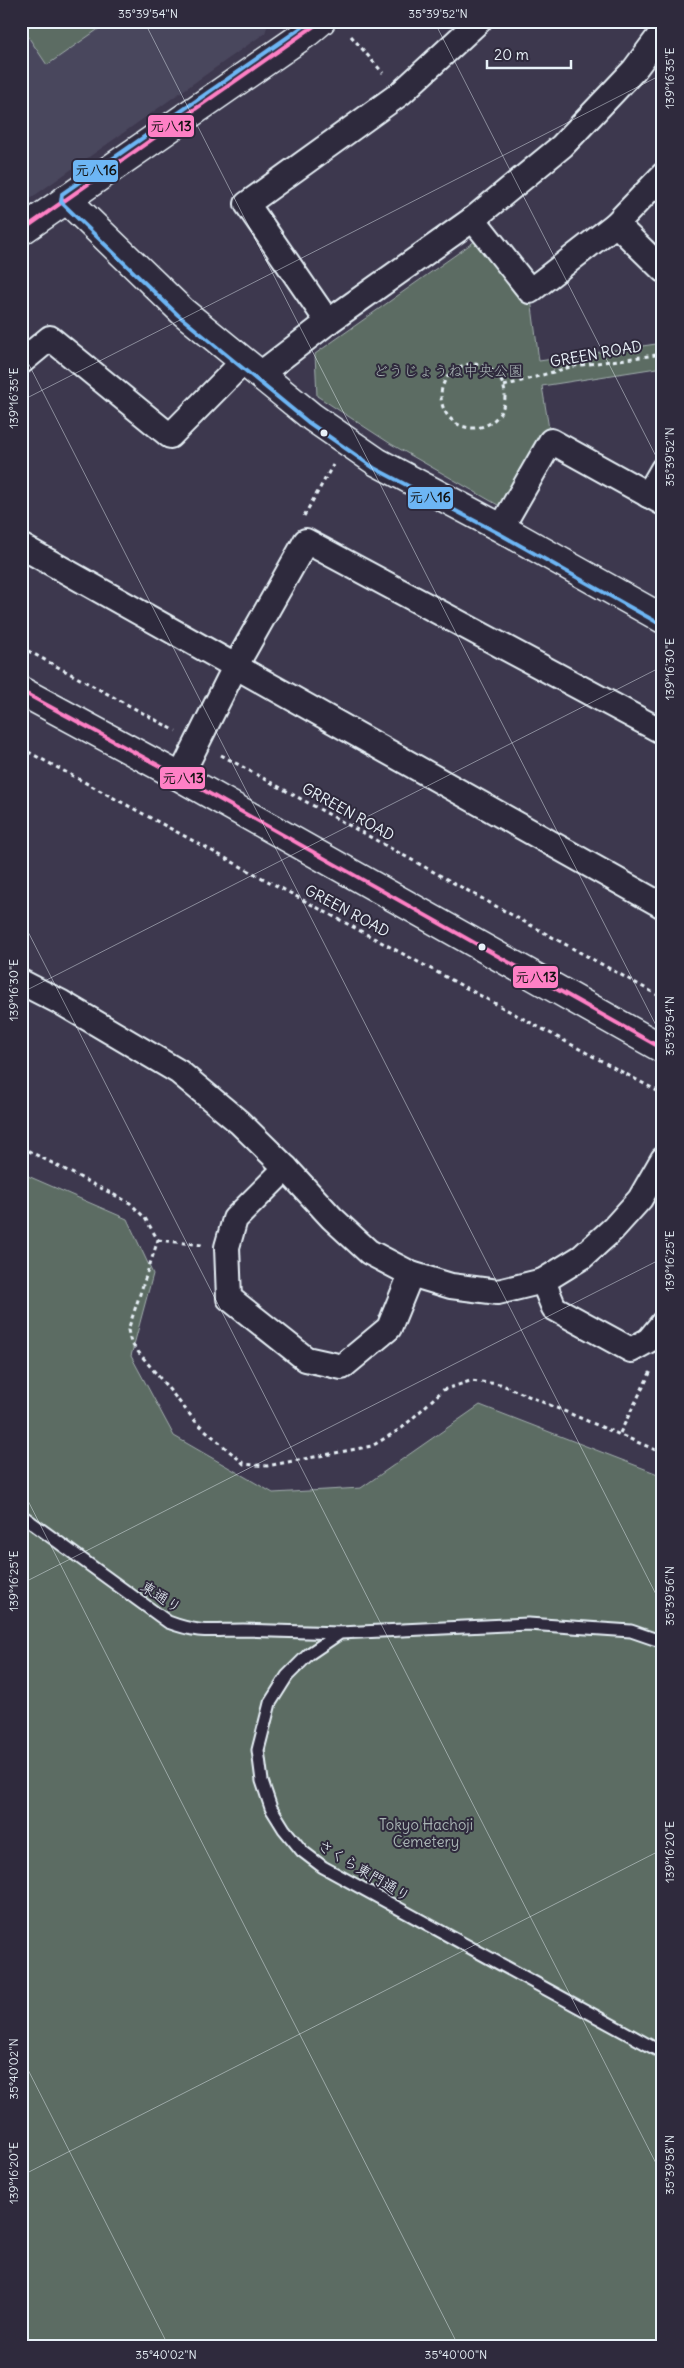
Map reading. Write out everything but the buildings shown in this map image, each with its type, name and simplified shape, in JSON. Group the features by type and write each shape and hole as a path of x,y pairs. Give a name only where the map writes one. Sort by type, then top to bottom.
{"street":[{"path":"328,322 247,204 401,93 480,21"},
{"path":"21,231 309,25"},
{"path":"21,362 50,338 170,436 251,369 328,322 473,219 562,146 634,70 663,31"},
{"path":"473,219 530,291 616,224 663,175"},
{"path":"66,199 182,311 312,417 376,462 501,528 663,619"},
{"path":"616,224 663,270"},
{"path":"501,528 551,441 655,499 663,469"},
{"path":"180,777 236,665 306,541 663,732"},
{"path":"21,546 663,906"},
{"path":"21,691 180,777 663,1049"},
{"path":"21,982 62,1003 179,1072 239,1122 286,1168 332,1218 369,1252 411,1274 451,1286 498,1292 543,1281 582,1257 613,1229 640,1199 656,1186 663,1159"},
{"path":"286,1168 235,1219 227,1247 229,1298 306,1358 342,1367 389,1328 411,1274"},
{"path":"543,1281 554,1308 631,1350 656,1331"}],"lane":[{"name":"東通り","path":"21,1515 168,1622 206,1632 238,1630 340,1633"},
{"path":"340,1633 528,1624 631,1631 663,1642"},
{"name":"さくら東門通り","path":"340,1633 310,1654 287,1676 270,1703 262,1726 258,1750 262,1781 271,1808 284,1830 302,1851 345,1880 452,1936 663,2053"}],"path":[{"path":"351,36 401,93"},
{"name":"GREEN ROAD","path":"504,386 574,366 663,354"},
{"path":"476,364 487,367 498,376 504,386 503,408 490,423 480,427 469,428 458,424 450,417 443,406 441,395 443,384 449,374 465,365 476,364"},
{"path":"303,517 336,460"},
{"name":"GRREEN ROAD","path":"21,646 663,998"},
{"name":"GREEN ROAD","path":"21,748 663,1094"},
{"path":"158,1240 227,1247"},
{"path":"620,1433 656,1363 656,1331"}],"shaded area":[{"path":"21,21 269,21 265,33 21,205"}],"green space":[{"path":"21,21 110,21 47,65 21,26"},
{"name":"どうじょうね中央公園","path":"485,234 530,291 539,361 663,343 663,367 542,386 551,441 512,513 391,444 317,396 315,354"},
{"name":"Tokyo Hachoji Cemetery","path":"21,1173 127,1219 153,1274 131,1356 174,1436 273,1493 361,1488 480,1405 663,1476 663,2347 21,2347"}],"transit line":[{"name":"元八16","path":"311,21 62,194 61,202 178,315 308,422 374,468 498,533 660,624"},
{"name":"元八13","path":"21,231 321,21"},
{"name":"元八13","path":"21,691 180,777 663,1049"}]}
